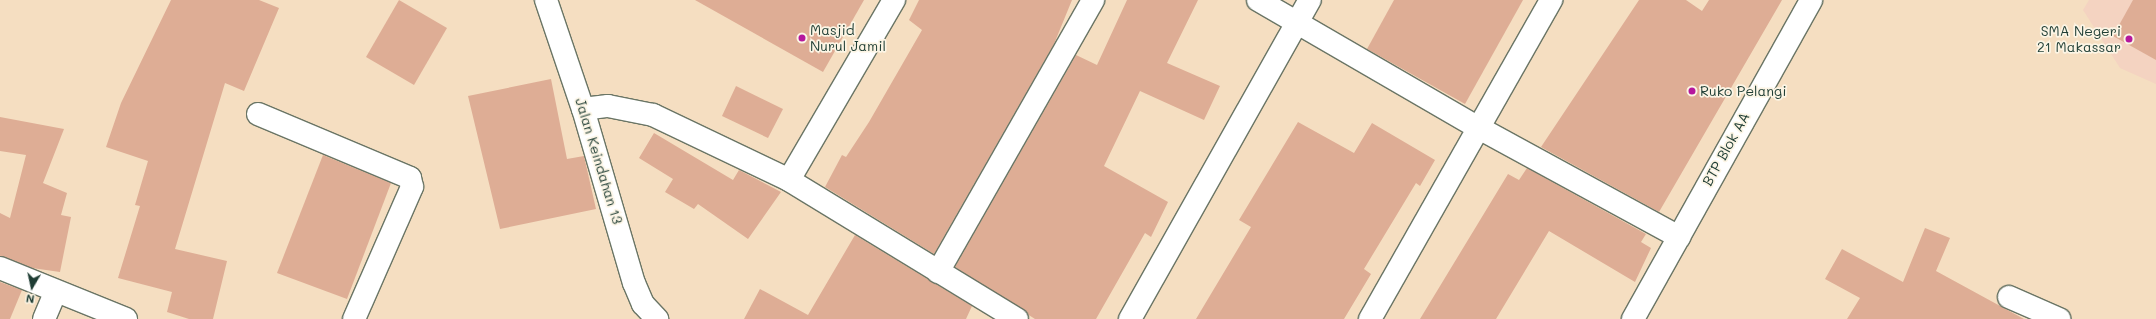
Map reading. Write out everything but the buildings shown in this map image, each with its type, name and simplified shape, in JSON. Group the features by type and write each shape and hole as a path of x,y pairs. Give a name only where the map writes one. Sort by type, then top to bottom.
{"street":[{"name":"Jalan Keindahan 13","path":"546,0 583,109 634,283 643,304 657,319"},
{"path":"789,180 894,0"},
{"path":"938,272 1093,0"},
{"path":"1258,0 1479,128 1678,237"},
{"path":"1130,319 1310,0"},
{"path":"1370,319 1551,0"},
{"name":"BTP Blok AA","path":"1633,319 1810,0"},
{"path":"583,109 608,106 653,115 789,180 1017,319"},
{"path":"258,114 410,178 412,187 354,319"},
{"path":"0,268 126,319"},
{"path":"44,319 56,291"},
{"path":"2009,297 2059,319"}],"shaded area":[{"name":"SMA Negeri 21 Makassar","path":"2089,0 2156,0 2156,84 2120,68 2083,10"}],"place":[{"name":"Masjid Nurul Jamil","path":"802,38"},
{"name":"SMA Negeri 21 Makassar","path":"2129,39"},
{"name":"Ruko Pelangi","path":"1692,91"}]}
